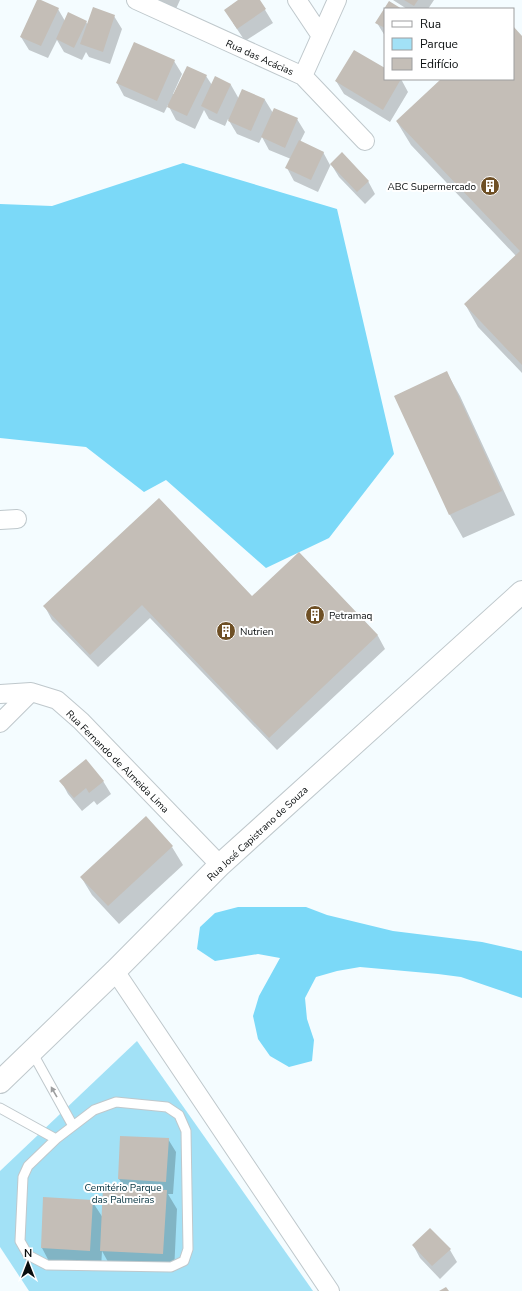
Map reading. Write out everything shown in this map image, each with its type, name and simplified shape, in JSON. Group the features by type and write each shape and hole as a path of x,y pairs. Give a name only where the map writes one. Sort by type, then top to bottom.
{"main road":[{"name":"Rua José Capistrano de Souza","path":"0,1082 115,971 220,865 522,592"}],"street":[{"name":"Rua das Acácias","path":"136,0 303,76 365,141"},
{"path":"297,0 321,36"},
{"path":"303,76 337,0"},
{"path":"0,723 31,692"},
{"name":"Rua Fernando de Almeida Lima","path":"0,694 31,692 57,700 76,717 220,865"},
{"path":"115,971 330,1291"}],"lane":[{"path":"32,1052 73,1126"},
{"path":"116,1102 167,1107 179,1115 186,1131 188,1249 184,1261 171,1267 47,1265 28,1255 20,1241 23,1177 28,1166 56,1139 94,1110 116,1102"},
{"path":"0,1108 56,1139"}],"green space":[{"name":"Cemitério Parque das Palmeiras","path":"137,1041 313,1291 29,1291 0,1247 0,1171"}],"shaded area":[{"path":"183,163 337,209 394,454 329,538 266,568 166,480 144,492 86,447 0,438 0,204 52,206"},
{"path":"238,907 306,907 327,915 393,931 482,942 522,951 522,998 461,977 438,974 360,967 316,977 305,998 307,1019 314,1040 312,1061 289,1067 270,1056 258,1039 253,1016 259,996 280,958 258,954 215,961 197,949 200,927 215,913"}],"building":[{"path":"37,0 41,0 59,8 41,46 20,37"},
{"path":"238,0 260,0 266,9 237,29 224,10"},
{"path":"404,0 418,0 414,6"},
{"path":"389,1 400,8 385,8"},
{"path":"93,7 115,15 103,52 80,44"},
{"path":"384,9 384,28 375,23"},
{"path":"68,12 87,21 74,48 56,39"},
{"name":"ABC Supermercado","path":"514,27 522,36 522,365 464,304 520,251 396,121 440,80 514,80"},
{"path":"134,42 175,60 157,101 116,83"},
{"path":"354,50 384,67 384,80 400,80 383,110 335,81"},
{"path":"187,66 207,75 187,116 167,107"},
{"path":"215,76 231,84 217,114 201,106"},
{"path":"242,89 265,99 251,131 228,121"},
{"path":"274,108 298,118 285,148 261,137"},
{"path":"299,140 324,152 311,180 285,168"},
{"path":"342,152 369,181 357,192 330,164"},
{"path":"447,371 502,491 449,515 394,396"},
{"name":"Nutrien","path":"159,498 252,596 299,552 378,635 269,738 142,605 90,655 43,606"},
{"path":"86,759 104,781 89,793 86,788 74,798 59,781"},
{"path":"146,816 173,846 108,906 80,877"},
{"path":"120,1136 169,1138 166,1182 118,1179"},
{"path":"103,1186 167,1190 163,1254 100,1251"},
{"path":"43,1197 93,1200 90,1251 41,1248"},
{"path":"430,1228 451,1249 432,1266 412,1245"},
{"path":"446,1287 449,1291 439,1291"}],"place":[{"name":"ABC Supermercado","path":"490,186"},
{"name":"Petramaq","path":"315,615"},
{"name":"Nutrien","path":"226,631"}]}
